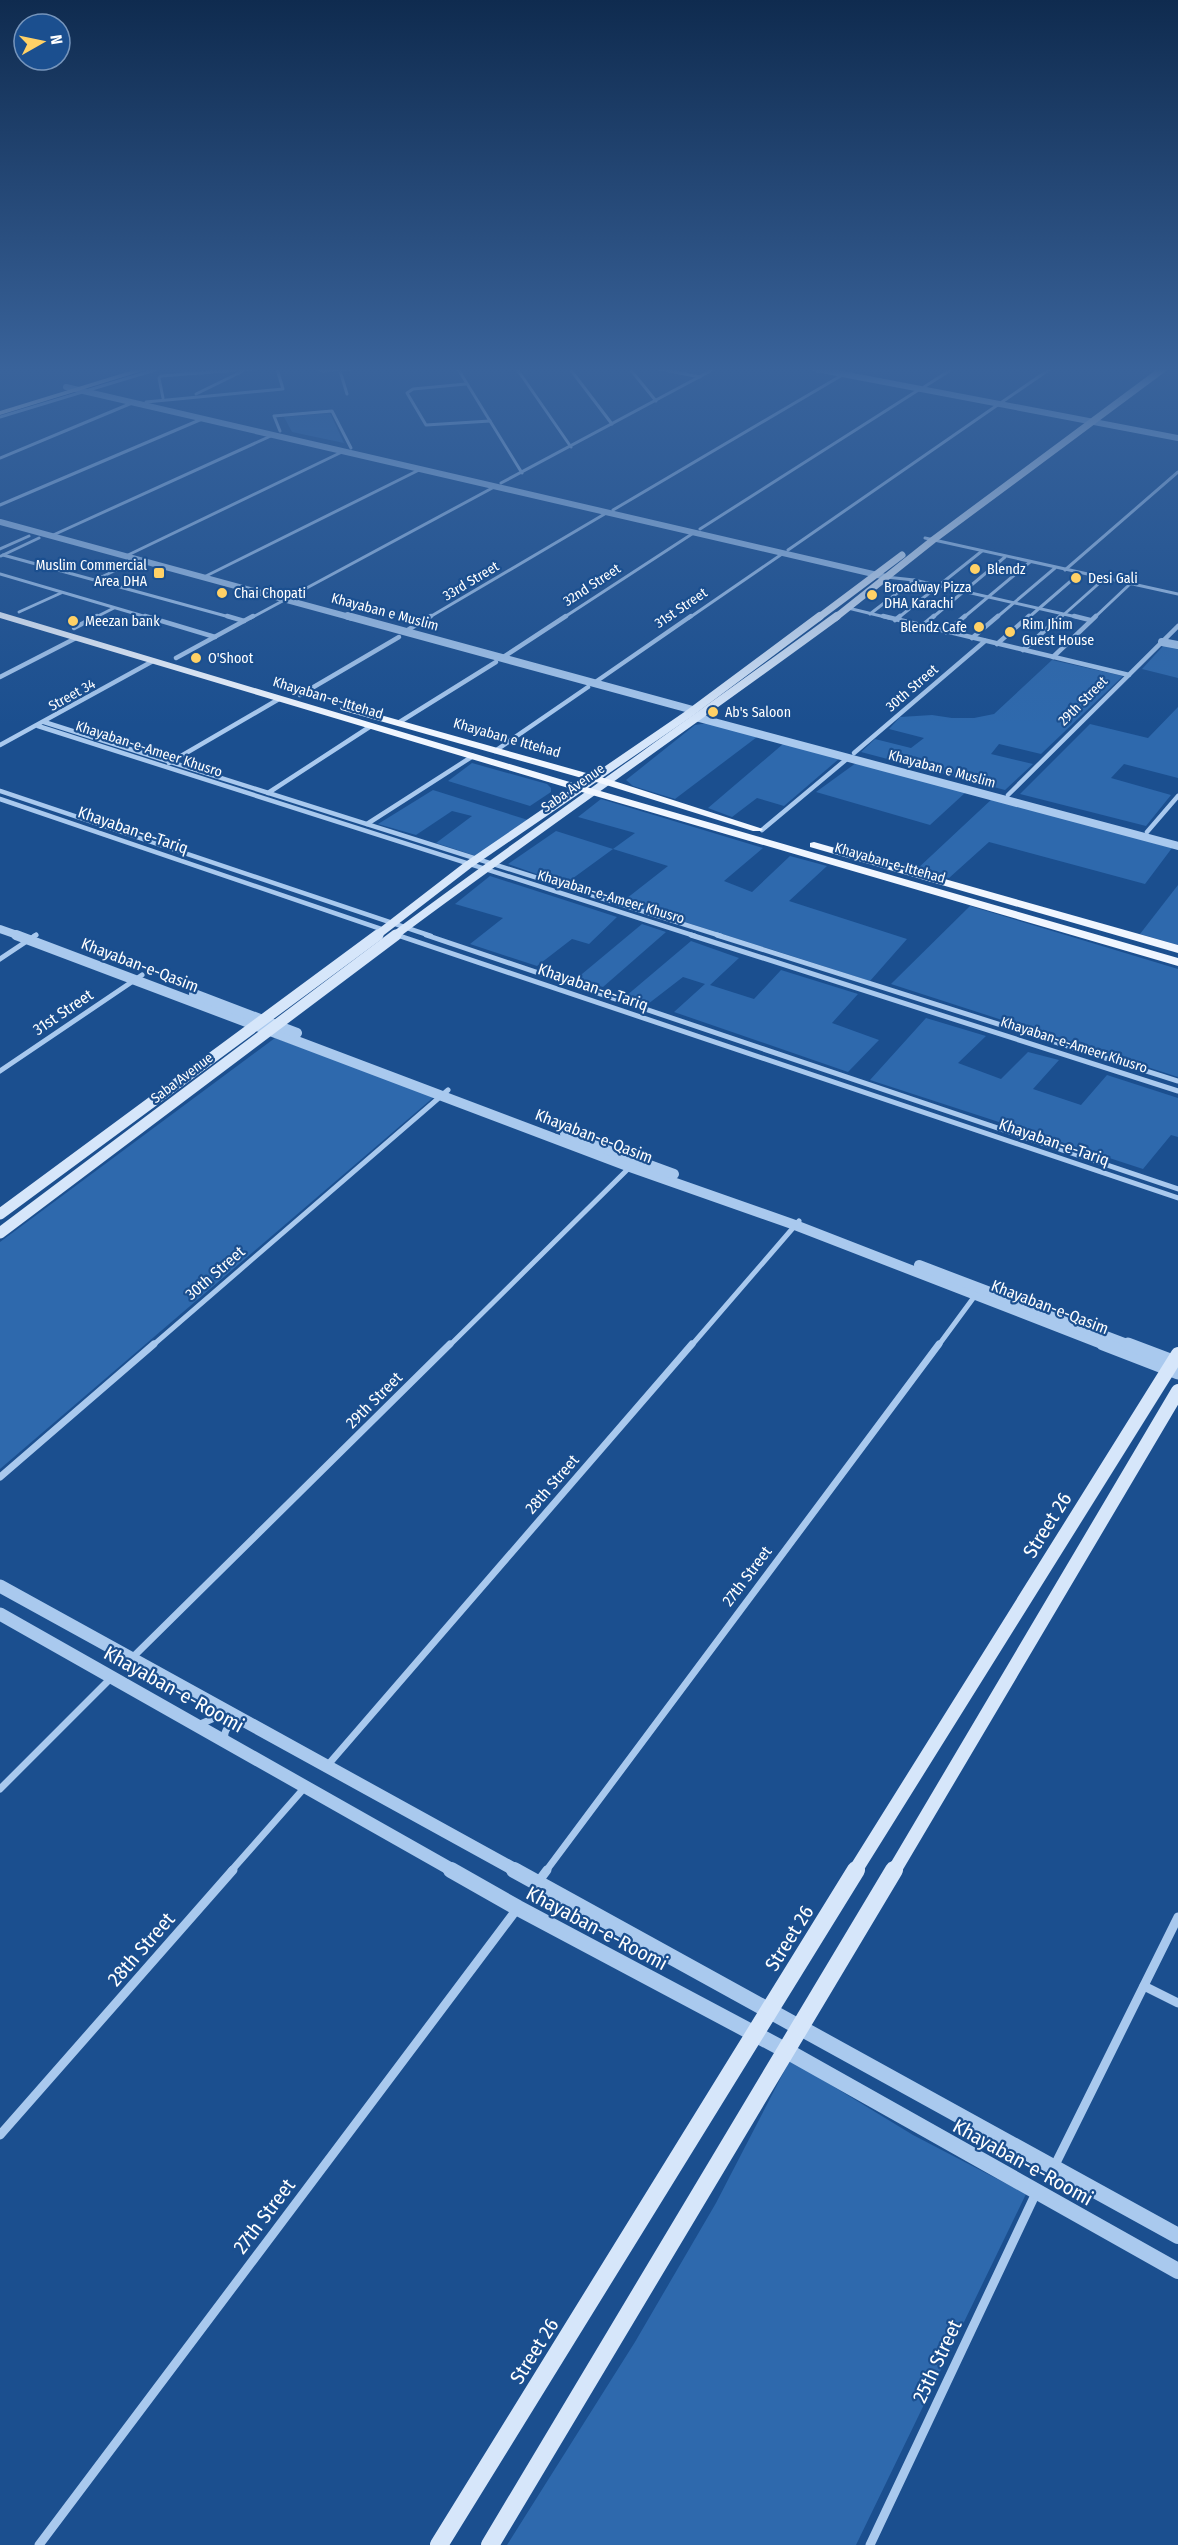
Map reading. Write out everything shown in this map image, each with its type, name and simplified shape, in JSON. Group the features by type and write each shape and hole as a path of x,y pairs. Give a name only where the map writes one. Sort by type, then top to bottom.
{"main road":[{"name":"Saba Avenue","path":"0,1214 473,862 690,712 877,573 929,539 998,488"},
{"name":"Saba Avenue","path":"0,1233 488,867 702,716 892,576 929,539"},
{"name":"Khayaban-e-Ittehad","path":"0,606 153,661 579,788"},
{"name":"Khayaban-e-Ittehad","path":"2,617 176,658 398,723"},
{"name":"Khayaban e Ittehad","path":"398,723 607,782"},
{"name":"Khayaban-e-Ittehad","path":"607,782 762,830 1178,949"},
{"path":"579,788 594,792"},
{"name":"Khayaban-e-Ittehad","path":"594,792 1178,962"},
{"name":"Street 26","path":"439,2545 768,2011 1175,1364"},
{"path":"490,2545 784,2050 800,2029 1178,1391"}],"street":[{"path":"0,505 40,488"},
{"path":"51,536 157,488"},
{"path":"126,556 267,488"},
{"path":"204,578 384,488"},
{"path":"176,658 491,488"},
{"path":"514,488 785,552 1090,620"},
{"name":"33rd Street","path":"406,631 650,488"},
{"name":"32nd Street","path":"398,723 764,488"},
{"name":"31st Street","path":"495,751 878,488"},
{"path":"1065,570 1160,488"},
{"name":"Khayaban e Muslim","path":"0,522 165,573 351,616 499,660"},
{"name":"Khayaban e Muslim","path":"0,528 126,556 399,637 499,660 690,712"},
{"path":"0,549 29,536"},
{"path":"1,556 39,538"},
{"path":"929,539 1178,594"},
{"path":"895,620 982,551"},
{"path":"1,556 244,621"},
{"path":"922,626 1005,557"},
{"path":"946,632 1030,562"},
{"path":"95,580 131,563"},
{"path":"972,638 1055,568"},
{"path":"165,573 172,569"},
{"path":"997,644 1080,573"},
{"path":"0,574 215,638"},
{"path":"1023,650 1105,579"},
{"path":"870,614 914,580"},
{"path":"1053,657 1130,584"},
{"path":"19,612 62,592"},
{"path":"0,677 115,608"},
{"path":"848,608 1129,675"},
{"path":"342,621 351,616"},
{"name":"29th Street","path":"1008,795 1178,626"},
{"path":"300,695 399,637"},
{"path":"1165,639 1178,639"},
{"path":"1165,639 1178,645"},
{"name":"30th Street","path":"762,830 985,641"},
{"path":"446,649 454,645"},
{"name":"Street 34","path":"0,745 153,661"},
{"path":"164,766 279,699"},
{"name":"Khayaban e Muslim","path":"702,716 1088,819 1178,840"},
{"name":"Khayaban-e-Ameer Khusro","path":"45,722 367,824 488,867 1178,1091"},
{"name":"Khayaban-e-Ameer Khusro","path":"38,726 204,780 834,973 1178,1082"},
{"path":"268,793 371,726"},
{"path":"367,824 474,756"},
{"path":"204,780 211,775"},
{"name":"Khayaban e Muslim","path":"937,778 1008,795 1178,846"},
{"name":"Khayaban-e-Tariq","path":"0,791 824,1079 1178,1198"},
{"path":"1147,832 1178,796"},
{"name":"Khayaban-e-Tariq","path":"0,799 401,932 809,1063 1178,1189"},
{"name":"Khayaban-e-Qasim","path":"0,922 33,938"},
{"name":"Khayaban-e-Qasim","path":"0,929 33,938 139,977 633,1164 1175,1364"},
{"path":"0,958 33,938"},
{"path":"807,971 814,970 811,966"},
{"path":"827,978 827,974 834,973"},
{"name":"31st Street","path":"0,1071 139,977"},
{"path":"801,1071 812,1070 813,1066 809,1063"},
{"path":"824,1079 822,1073 833,1071"},
{"name":"30th Street","path":"0,1477 445,1092"},
{"name":"29th Street","path":"132,1659 633,1164"},
{"name":"28th Street","path":"327,1766 797,1223"},
{"name":"27th Street","path":"538,1882 978,1291"},
{"name":"Khayaban-e-Roomi","path":"0,1586 1178,2236"},
{"name":"Khayaban-e-Roomi","path":"0,1614 518,1908 784,2050 1178,2271"},
{"path":"0,1789 112,1677"},
{"path":"197,1725 208,1722 214,1715 213,1703"},
{"path":"226,1741 224,1733 228,1726 236,1721 245,1721"},
{"name":"28th Street","path":"0,2135 306,1786"},
{"name":"27th Street","path":"39,2545 518,1908"},
{"path":"1053,2168 1178,1917"},
{"path":"1144,1986 1178,2003"},
{"name":"25th Street","path":"870,2545 1036,2192"}],"shaded area":[{"path":"1165,644 1178,647 1178,678 1142,669"},
{"path":"1052,660 1123,676 1041,754 999,744 991,754 1033,764 1005,790 861,752 875,739 911,748 924,738 889,729 900,717 932,715 974,718 994,714"},
{"path":"1178,707 1178,778 1124,764 1111,778 1171,795 1146,826 1020,794 1090,724 1148,738"},
{"path":"708,723 757,737 675,799 633,786 626,780 695,725"},
{"path":"783,744 840,758 784,806 757,798 732,817 708,808"},
{"path":"472,763 547,784 551,792 530,806 448,781"},
{"path":"856,763 966,792 930,825 816,792"},
{"path":"433,790 528,820 476,856 436,843 472,816 452,811 416,835 378,824"},
{"path":"993,798 1172,848 1145,884 989,842 949,878 916,870"},
{"path":"601,799 763,848 724,881 752,892 790,856 827,866 789,901 907,939 870,981 622,902 668,866 613,849 635,833 578,817"},
{"path":"556,831 613,849 565,884 508,864"},
{"path":"490,876 617,917 589,944 572,939 537,966 470,944 503,918 455,904"},
{"path":"1178,885 1178,945 1140,934"},
{"path":"970,906 1178,969 1178,1077 891,984"},
{"path":"642,924 666,932 603,987 576,979"},
{"path":"691,941 739,958 710,985 754,999 781,970 858,994 832,1023 879,1040 848,1072 674,1012 705,984 683,977 648,1004 626,996"},
{"path":"926,1018 986,1036 958,1063 1001,1079 1028,1052 1059,1060 1033,1089 1081,1105 1107,1075 1178,1098 1178,1137 1171,1135 1143,1169 870,1080"},
{"path":"275,1038 435,1096 0,1469 0,1242"},
{"path":"790,2060 913,2135 1026,2194 856,2545 507,2545 635,2342 716,2203"}],"place":[{"name":"Blendz","path":"975,569"},
{"name":"Muslim Commercial Area DHA","path":"159,573"},
{"name":"Desi Gali","path":"1076,578"},
{"name":"Chai Chopati","path":"222,593"},
{"name":"Broadway Pizza DHA Karachi","path":"872,595"},
{"name":"Meezan bank","path":"73,621"},
{"name":"Blendz Cafe","path":"979,627"},
{"name":"Rim Jhim Guest House","path":"1010,632"},
{"name":"O'Shoot","path":"196,658"},
{"name":"Ab's Saloon","path":"713,712"}]}
